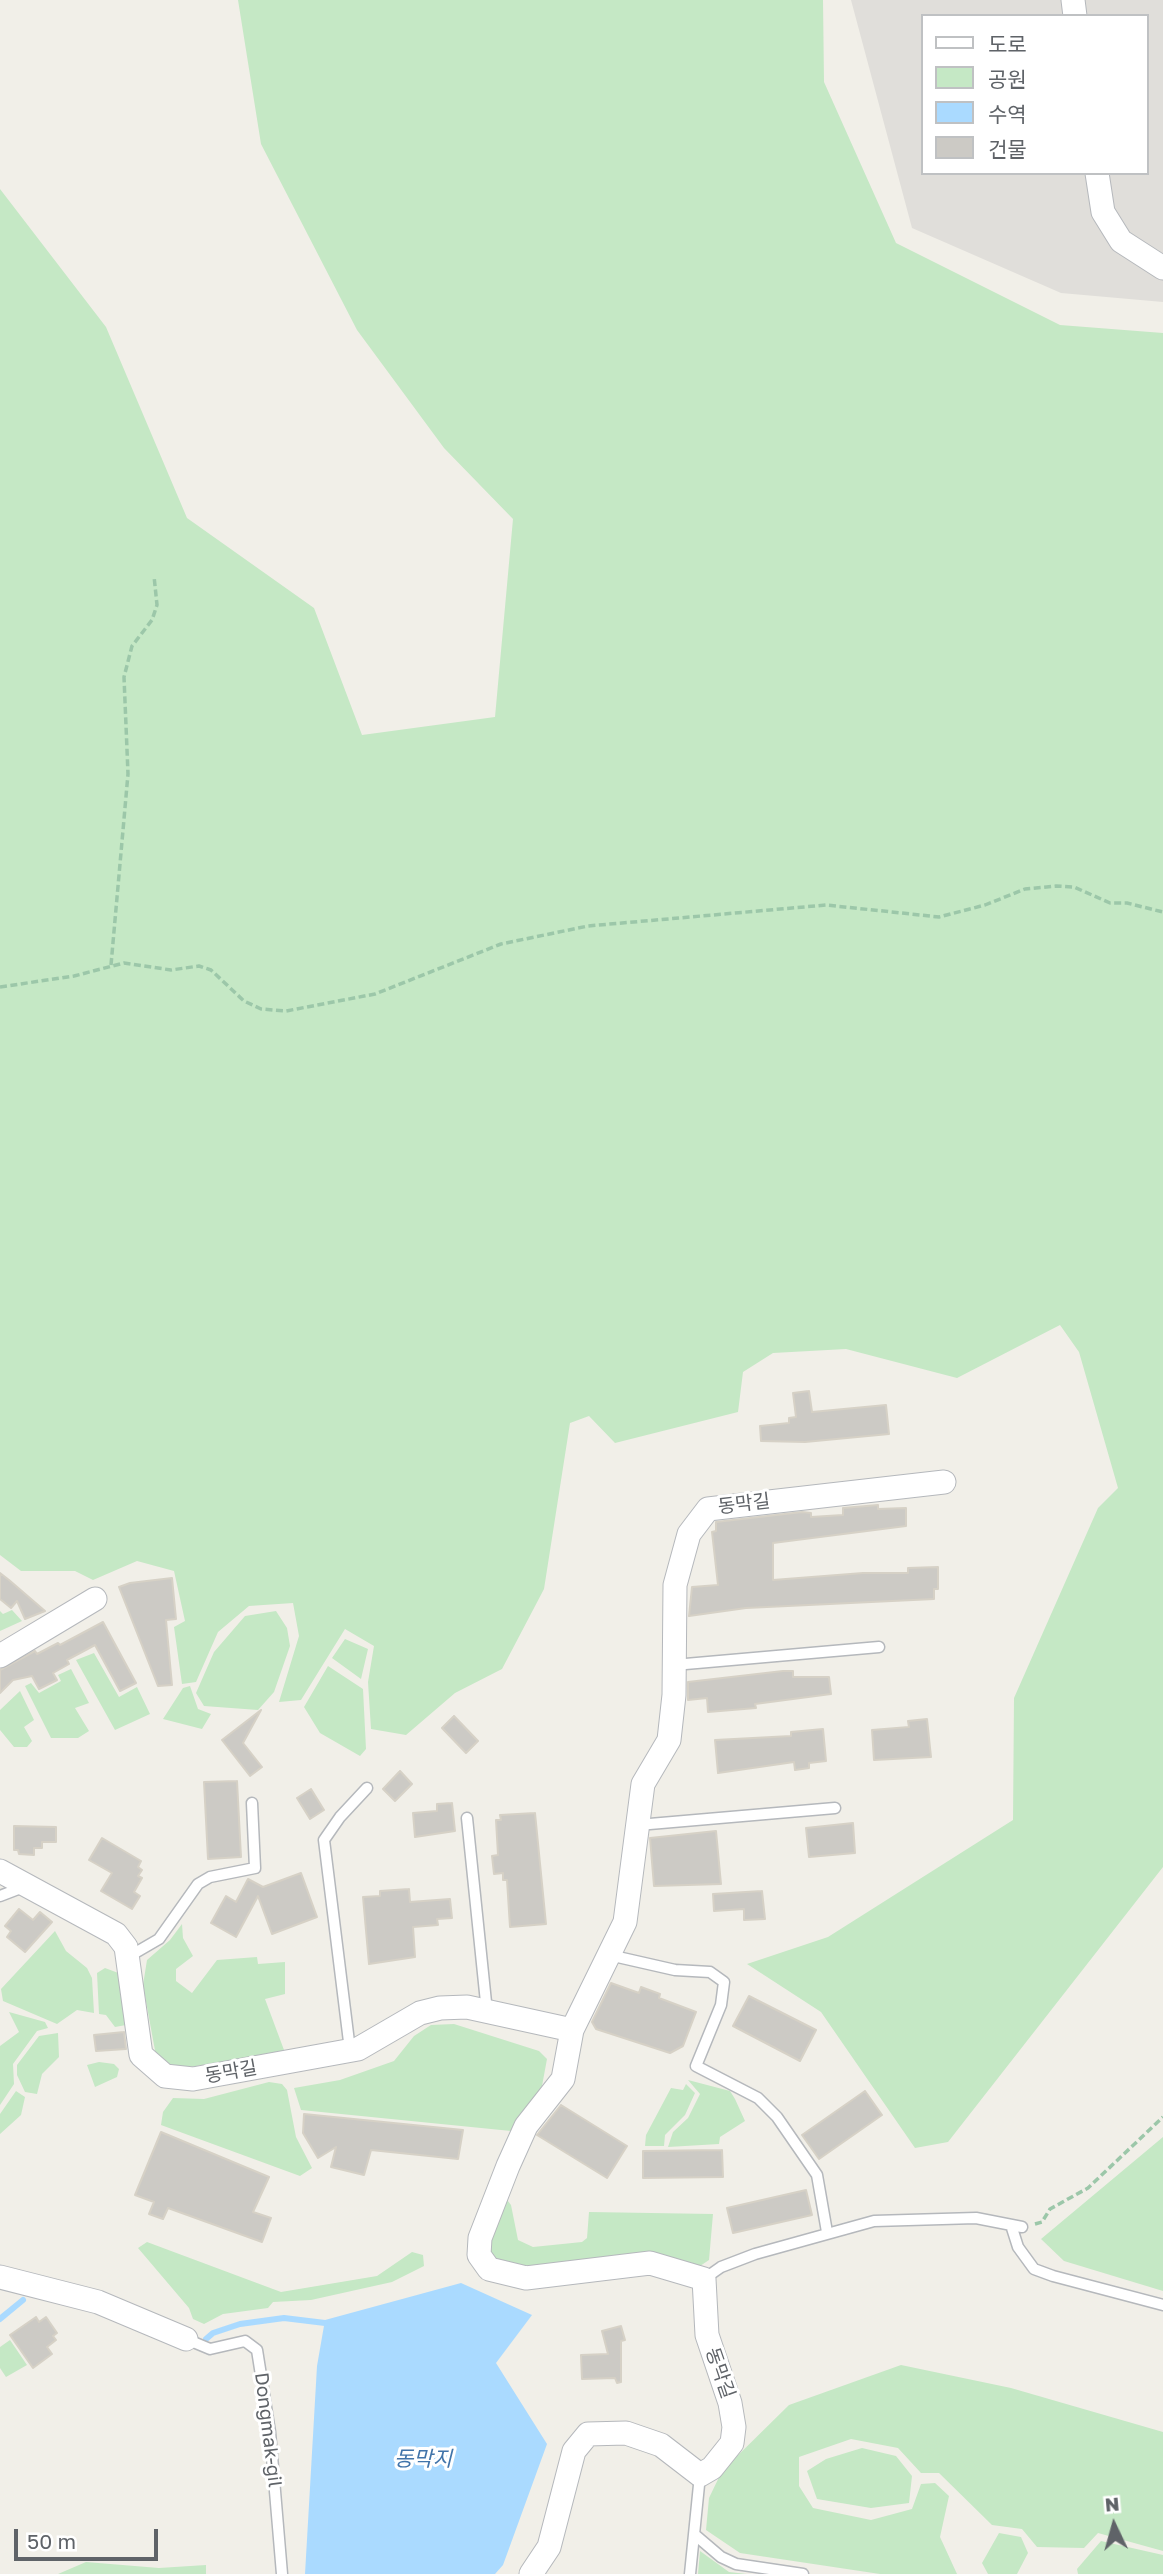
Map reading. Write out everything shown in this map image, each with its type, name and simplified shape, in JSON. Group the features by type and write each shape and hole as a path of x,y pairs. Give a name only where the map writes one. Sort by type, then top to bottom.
{"street":[{"path":"1097,175 1104,212 1121,242 1163,268"},
{"name":"동막길","path":"700,2475 728,2451 734,2427 730,2403 707,2335 704,2279 650,2263 526,2278 489,2269 479,2255 480,2238 526,2126 563,2079 572,2030 625,1922 635,1825 643,1784 669,1740 675,1585 690,1534 708,1509 944,1482"},
{"path":"0,1656 95,1599"},
{"name":"동막길","path":"0,1871 116,1934 126,1947 141,2055 165,2076 194,2079 350,2050 420,2013 440,2008 467,2007 572,2030"},
{"name":"Dongmak-gil","path":"0,2277 98,2302 186,2339"},
{"path":"531,2574 548,2547 574,2451 588,2434 626,2433 661,2445 700,2475"}],"lane":[{"path":"674,1665 879,1647"},
{"path":"350,2050 324,1840 340,1817 367,1788"},
{"path":"127,1957 159,1939 198,1884 210,1877 255,1868 252,1803"},
{"path":"635,1825 835,1808"},
{"path":"467,1818 487,2012"},
{"path":"0,1896 26,1885"},
{"path":"609,1955 675,1970 709,1972 724,1982 721,2005 696,2066 758,2098 777,2118 781,2128 817,2175 827,2232"},
{"path":"704,2279 721,2267 744,2258 827,2232 874,2221 976,2218 1017,2226 1018,2247 1034,2269 1163,2305"},
{"name":"Dongmak-gil","path":"186,2339 211,2349 245,2341 257,2350 270,2431 282,2574"},
{"path":"690,2574 700,2475"},
{"path":"694,2534 728,2561 757,2569 803,2574"}],"path":[{"path":"111,965 128,774 124,677 132,646 152,620 157,606 154,576"},
{"path":"0,987 74,976 111,965 137,964 171,970 199,966 211,970 234,996 261,1009 286,1011 375,994 501,944 588,926 826,905 939,917 1040,886 1074,887 1110,903 1127,903 1163,912"},
{"path":"1017,2226 1042,2222 1050,2209 1088,2189 1163,2117"}],"shaded area":[{"path":"851,0 1163,0 1163,302 1061,293 912,228"}],"green space":[{"path":"238,0 823,0 824,82 896,243 1060,325 1163,333 1163,1867 948,2142 915,2148 821,2012 747,1964 828,1937 1013,1820 1014,1698 1098,1508 1118,1488 1079,1352 1060,1325 957,1378 846,1349 773,1353 743,1372 738,1412 615,1443 589,1416 570,1423 544,1589 502,1669 455,1693 406,1735 371,1729 368,1682 374,1646 345,1629 301,1700 279,1702 299,1636 293,1603 249,1606 218,1632 196,1682 182,1684 174,1627 185,1621 174,1571 137,1561 93,1580 75,1571 21,1571 0,1555 0,189 106,327 187,518 314,608 362,735 495,717 513,519 444,448 357,330 261,144"},
{"path":"12,1610 22,1621 0,1631 0,1611 3,1614"},
{"path":"276,1611 287,1628 290,1646 274,1692 258,1710 204,1706 196,1693 214,1652 245,1616"},
{"path":"345,1639 368,1649 361,1679 332,1658"},
{"path":"94,1653 119,1697 137,1687 150,1714 115,1730 76,1660"},
{"path":"328,1666 363,1689 366,1749 360,1756 320,1733 304,1707"},
{"path":"71,1669 89,1703 75,1708 89,1731 78,1738 51,1738 25,1686 31,1683 39,1693 61,1681 58,1675"},
{"path":"190,1686 198,1709 211,1714 202,1729 163,1719 183,1688"},
{"path":"20,1691 34,1720 24,1727 32,1741 27,1747 14,1747 0,1730 0,1710"},
{"path":"182,1924 183,1938 193,1956 176,1969 176,1981 192,1993 217,1960 257,1957 258,1964 285,1962 285,1994 265,1999 284,2050 190,2067 170,2066 156,2056 143,1985 147,1960 170,1940"},
{"path":"55,1931 66,1951 87,1968 92,1978 94,2013 77,2010 57,2024 3,2001 1,1989"},
{"path":"105,1968 121,1974 126,2025 115,2027 106,2015 99,2014 97,1973"},
{"path":"9,2012 45,2022 48,2028 37,2031 13,2064 14,2084 0,2105 0,2046 19,2032"},
{"path":"454,2024 539,2051 547,2059 542,2086 511,2131 301,2110 294,2088 340,2080 394,2061 414,2036 431,2025"},
{"path":"58,2033 59,2057 42,2074 37,2094 25,2092 17,2075 17,2065 39,2036"},
{"path":"99,2062 114,2064 119,2069 117,2077 95,2087 87,2065"},
{"path":"688,2080 730,2091 735,2099 745,2121 720,2137 719,2144 668,2147 673,2132 688,2118 700,2094"},
{"path":"269,2082 282,2084 287,2090 296,2137 312,2168 300,2176 161,2125 163,2112 173,2098 204,2099"},
{"path":"686,2084 695,2093 685,2115 665,2135 664,2146 645,2146 646,2135 671,2088 683,2090"},
{"path":"16,2091 25,2097 21,2115 0,2134 0,2114"},
{"path":"1163,2137 1163,2291 1064,2261 1041,2239"},
{"path":"501,2192 511,2205 518,2240 533,2247 582,2242 587,2238 589,2212 713,2214 709,2260 700,2266 657,2258 533,2274 486,2257"},
{"path":"147,2242 281,2292 377,2276 412,2252 423,2255 424,2266 392,2282 311,2300 273,2302 268,2308 223,2314 204,2324 193,2319 189,2308 138,2248"},
{"path":"10,2340 27,2365 6,2377 0,2368 0,2347"},
{"path":"901,2365 1011,2388 1163,2432 1163,2551 1098,2533 1084,2548 1037,2547 1022,2529 992,2525 939,2473 921,2473 898,2448 851,2439 799,2457 799,2486 813,2508 871,2520 912,2509 921,2484 935,2483 949,2496 940,2537 957,2574 880,2574 740,2553 706,2530 709,2498 722,2471 789,2405"},
{"path":"862,2448 896,2456 912,2476 909,2503 871,2508 817,2499 807,2471 826,2459"},
{"path":"999,2533 1021,2537 1028,2553 1017,2574 988,2574 982,2563"},
{"path":"1101,2541 1163,2555 1163,2574 1078,2574 1077,2569"},
{"path":"700,2551 729,2572 747,2574 698,2574"},
{"path":"86,2562 159,2568 206,2565 206,2574 58,2574"}],"water":[{"name":"동막지","path":"461,2283 532,2315 496,2363 547,2444 503,2565 495,2574 305,2574 317,2366 325,2320"}],"building":[{"path":"809,1391 812,1412 886,1405 889,1434 805,1442 761,1441 760,1426 789,1423 789,1418 796,1417 793,1393"},
{"path":"878,1505 878,1509 906,1508 906,1526 773,1543 773,1580 863,1573 908,1573 908,1568 938,1567 938,1589 934,1589 934,1599 746,1608 689,1616 692,1587 718,1585 712,1532 716,1531 716,1522 802,1512 811,1513 811,1517 843,1515 843,1508"},
{"path":"0,1573 45,1611 25,1619 17,1601 11,1608 0,1599"},
{"path":"172,1578 176,1619 166,1620 172,1685 158,1686 119,1587 130,1583"},
{"path":"103,1622 136,1683 120,1691 95,1645 67,1660 69,1664 53,1673 57,1680 39,1689 32,1676 13,1680 0,1693 0,1670 35,1651 37,1654 58,1643 60,1645"},
{"path":"793,1671 793,1677 829,1677 831,1694 755,1704 756,1708 708,1712 707,1698 688,1700 688,1682"},
{"path":"261,1710 243,1743 262,1767 250,1776 222,1740"},
{"path":"454,1716 478,1741 466,1753 442,1728"},
{"path":"927,1719 931,1757 874,1760 872,1730 909,1727 908,1721"},
{"path":"823,1729 826,1761 809,1763 809,1768 795,1770 794,1762 718,1773 715,1740 791,1736 791,1732"},
{"path":"400,1771 412,1784 395,1801 383,1789"},
{"path":"237,1781 241,1857 208,1859 204,1782"},
{"path":"311,1789 324,1810 310,1819 297,1798"},
{"path":"452,1803 455,1831 415,1837 413,1813 437,1811 437,1804"},
{"path":"535,1813 546,1924 510,1927 507,1880 503,1880 503,1873 494,1874 492,1856 498,1855 496,1820 501,1820 500,1815"},
{"path":"853,1823 855,1853 809,1857 806,1828"},
{"path":"14,1826 56,1827 56,1842 42,1842 42,1848 34,1848 34,1855 19,1854 18,1850 14,1850"},
{"path":"716,1831 721,1884 654,1886 650,1838"},
{"path":"102,1838 141,1861 138,1867 142,1870 138,1876 142,1878 134,1892 140,1896 132,1909 101,1891 112,1873 89,1860"},
{"path":"301,1873 317,1917 272,1934 258,1896 236,1937 211,1923 226,1896 236,1902 248,1879 263,1887"},
{"path":"409,1889 410,1902 450,1899 452,1918 437,1919 438,1925 413,1927 415,1957 369,1964 363,1897 380,1896 380,1891"},
{"path":"762,1891 765,1919 744,1920 744,1909 714,1911 713,1894"},
{"path":"19,1909 33,1920 40,1912 52,1922 25,1952 7,1937 11,1931 5,1926"},
{"path":"611,1983 639,1993 641,1987 660,1994 659,1998 696,2012 683,2046 670,2053 596,2029 592,2022"},
{"path":"749,1996 816,2030 800,2061 733,2026"},
{"path":"124,2032 126,2049 96,2051 94,2035"},
{"path":"865,2091 882,2115 819,2159 802,2135"},
{"path":"561,2105 627,2146 607,2178 537,2135"},
{"path":"304,2114 463,2130 458,2159 371,2150 364,2175 331,2167 336,2147 318,2158 303,2133"},
{"path":"161,2132 269,2177 253,2212 271,2218 262,2242 168,2208 163,2219 149,2214 154,2202 135,2195"},
{"path":"722,2150 723,2177 643,2178 643,2151"},
{"path":"806,2190 812,2215 733,2233 727,2208"},
{"path":"36,2317 39,2322 46,2317 57,2333 53,2336 56,2340 47,2347 52,2354 33,2368 10,2335"},
{"path":"621,2326 625,2340 621,2341 621,2382 617,2383 615,2378 582,2379 581,2355 608,2354 602,2331"}],"waterway":[{"path":"0,2319 23,2300"},
{"path":"206,2339 213,2333 240,2324 284,2318 325,2323"}]}
